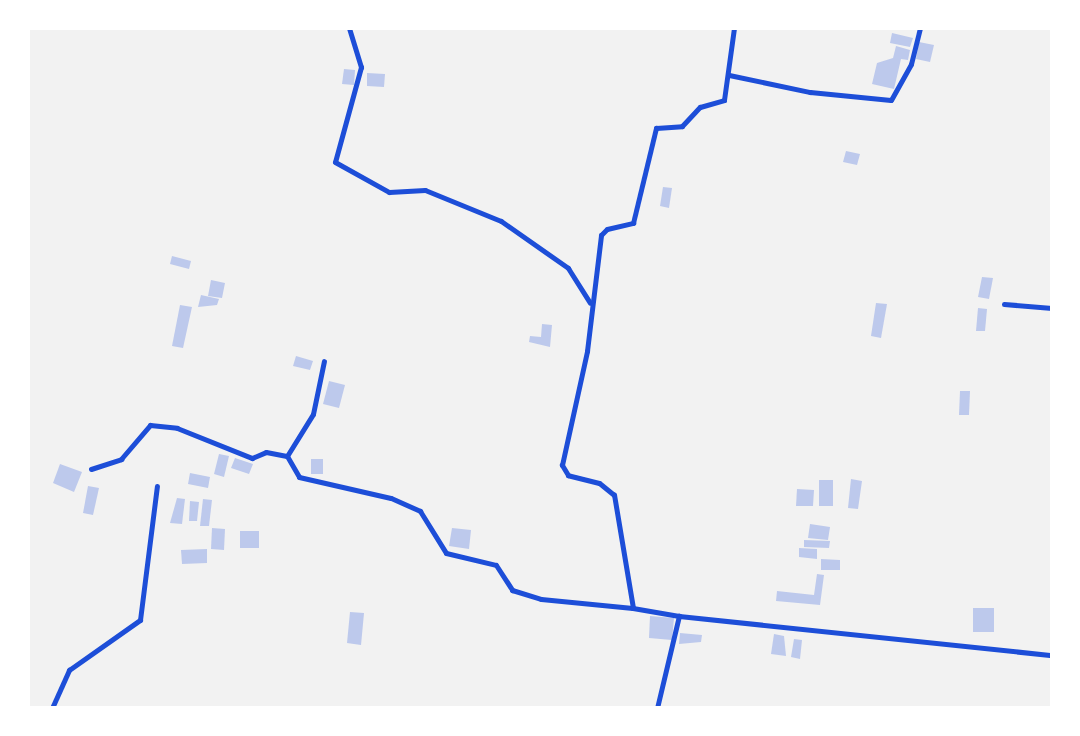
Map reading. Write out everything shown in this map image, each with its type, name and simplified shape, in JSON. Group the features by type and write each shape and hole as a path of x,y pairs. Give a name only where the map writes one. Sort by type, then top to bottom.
{"street":[{"path":"349,28 361,67 335,162 389,192 425,190 501,221 568,268 591,305"},
{"path":"633,608 614,495 599,483 563,470 601,235 607,229 633,223 656,128 682,126 700,107 722,103 729,75 734,28"},
{"path":"729,75 891,100 911,64 920,28"},
{"path":"1004,304 1052,308"},
{"path":"287,456 313,414 324,361"},
{"path":"91,469 121,459 150,425 177,428 252,458 266,452 287,456 299,477 391,498 420,511 446,553 496,565 512,590 583,605 1052,655"},
{"path":"52,708 69,670 140,620 157,486"},
{"path":"657,708 679,616"}],"building":[{"path":"892,33 913,38 910,47 890,43"},
{"path":"919,42 934,45 930,62 916,59"},
{"path":"896,46 910,50 908,60 901,59 894,89 872,84 877,63 893,58"},
{"path":"344,69 355,70 354,85 342,84"},
{"path":"367,73 385,74 384,87 367,86"},
{"path":"846,151 860,154 857,165 843,162"},
{"path":"663,187 672,188 669,208 660,206"},
{"path":"172,256 191,261 189,269 170,264"},
{"path":"982,277 993,278 989,299 978,297"},
{"path":"211,280 225,283 222,298 208,296"},
{"path":"201,295 219,299 217,305 198,307"},
{"path":"876,303 887,304 881,338 871,336"},
{"path":"180,305 192,307 183,348 172,346"},
{"path":"978,308 987,309 985,331 976,331"},
{"path":"542,324 552,325 550,347 529,342 530,336 541,337"},
{"path":"296,356 313,361 310,370 293,366"},
{"path":"329,381 345,385 339,408 323,404"},
{"path":"960,391 970,391 969,415 959,415"},
{"path":"219,454 229,456 224,477 214,474"},
{"path":"235,458 253,464 249,474 231,468"},
{"path":"311,459 323,459 323,474 311,474"},
{"path":"60,464 82,472 74,492 53,483"},
{"path":"190,473 210,477 208,488 188,484"},
{"path":"851,479 862,481 858,509 848,508"},
{"path":"819,480 833,480 833,506 819,506"},
{"path":"88,486 99,488 93,515 83,513"},
{"path":"797,489 814,490 813,506 796,506"},
{"path":"177,498 185,499 182,524 170,523"},
{"path":"203,499 212,500 209,526 200,526"},
{"path":"190,501 199,502 197,521 189,521"},
{"path":"810,524 830,527 828,540 808,538"},
{"path":"212,528 225,529 224,550 211,549"},
{"path":"452,528 471,530 469,549 449,546"},
{"path":"240,531 259,531 259,548 240,548"},
{"path":"804,540 830,541 829,548 804,547"},
{"path":"799,548 817,549 817,559 799,557"},
{"path":"207,549 207,563 182,564 181,550"},
{"path":"821,559 840,560 840,570 821,570"},
{"path":"817,574 824,575 820,605 776,601 777,591 814,595"},
{"path":"973,608 994,608 994,632 973,632"},
{"path":"350,612 364,613 361,645 347,643"},
{"path":"650,616 674,618 672,640 649,638"},
{"path":"680,633 702,635 701,642 679,644"},
{"path":"774,634 784,636 786,656 771,654"},
{"path":"794,639 802,640 800,659 791,657"}]}
